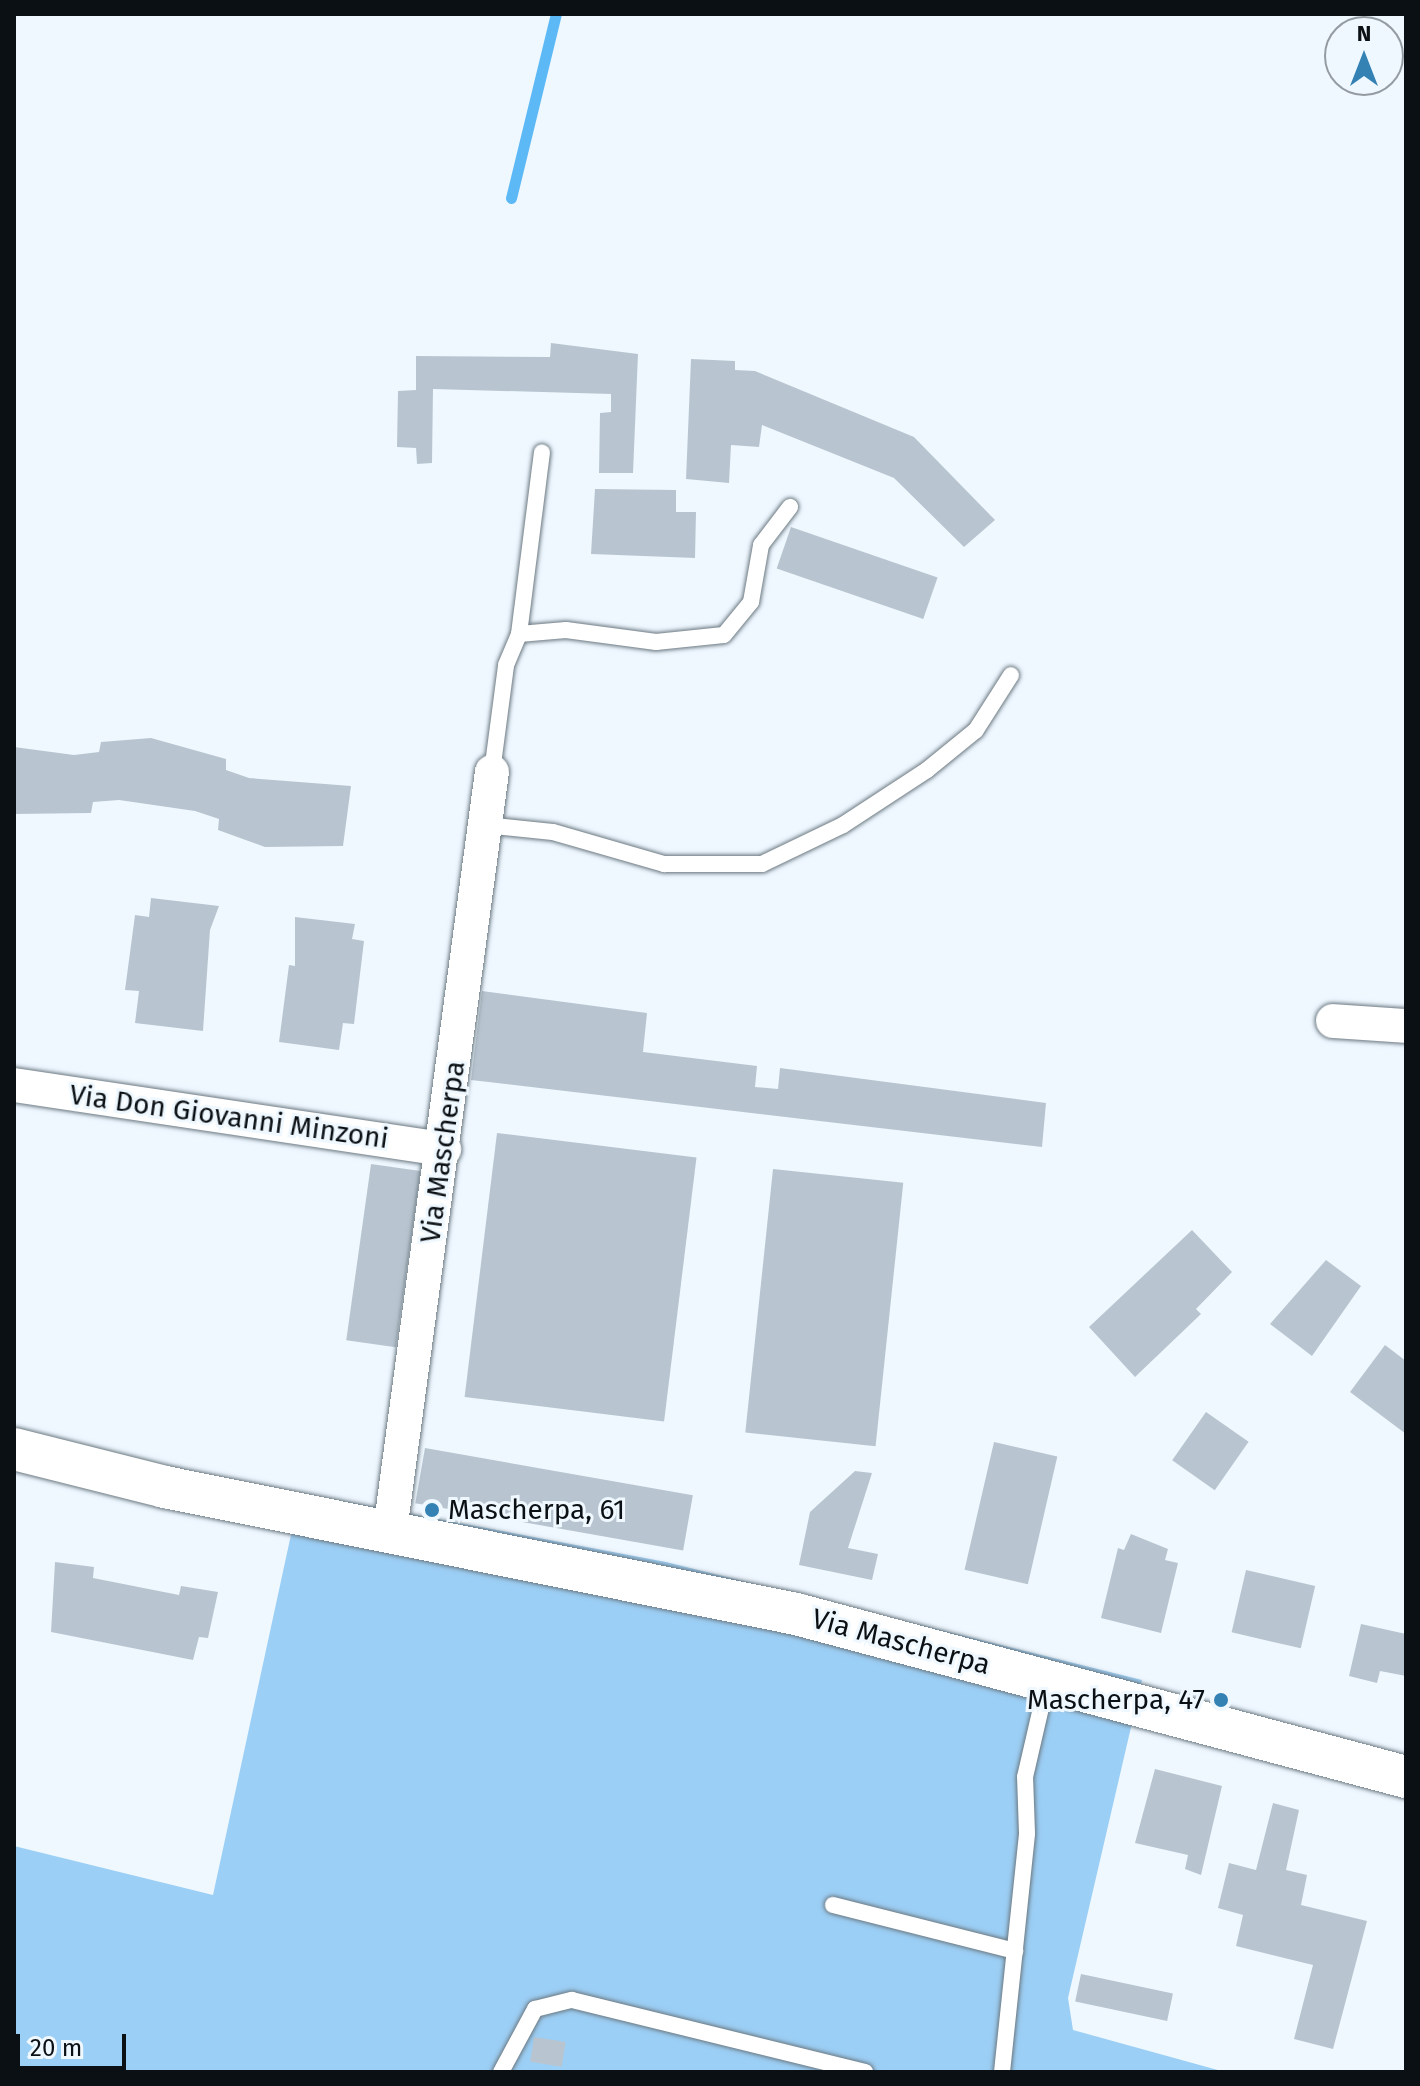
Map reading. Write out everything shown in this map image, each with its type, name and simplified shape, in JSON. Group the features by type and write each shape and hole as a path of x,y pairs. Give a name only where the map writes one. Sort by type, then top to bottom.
{"street":[{"name":"Via Mascherpa","path":"390,1531 444,1149 492,772"},
{"path":"1333,1021 1406,1026"},
{"name":"Via Don Giovanni Minzoni","path":"14,1085 444,1149"},
{"name":"Via Mascherpa","path":"14,1449 390,1531 796,1614 1406,1777"}],"lane":[{"path":"492,772 506,665 519,634 542,452"},
{"path":"519,634 566,630 656,642 724,635 751,602 761,545 790,507"},
{"path":"485,825 553,832 664,864 762,864 843,825 927,770 976,730 1011,675"},
{"path":"1002,2072 1015,1951 1025,1777 1047,1681"},
{"path":"833,1905 1015,1951"},
{"path":"501,2072 535,2009 572,2000 865,2072"}],"shaded area":[{"path":"300,1493 666,1562 1142,1680 1068,1998 1073,2030 1225,2072 14,2072 14,1846 213,1895"}],"building":[{"path":"551,343 638,354 633,473 599,473 600,413 611,412 611,394 433,389 432,463 417,464 416,448 397,447 398,391 416,390 416,356 550,357"},
{"path":"691,359 735,361 735,370 755,371 914,437 995,520 964,547 894,478 762,425 759,447 731,445 729,483 686,479"},
{"path":"595,489 676,490 676,512 696,512 695,558 591,554"},
{"path":"791,527 938,577 923,619 777,569"},
{"path":"151,738 226,759 226,770 249,778 351,786 343,846 265,847 218,830 219,819 195,811 119,800 93,802 91,813 14,814 14,747 74,755 99,752 101,742"},
{"path":"151,898 219,906 210,930 203,1031 135,1023 139,991 125,990 135,915 149,917"},
{"path":"295,917 355,924 352,939 364,941 354,1024 343,1023 339,1050 279,1042 289,965 295,966"},
{"path":"482,991 647,1013 643,1052 757,1066 755,1087 778,1089 780,1068 1046,1103 1042,1147 471,1080"},
{"path":"497,1133 697,1157 664,1422 465,1397"},
{"path":"371,1164 421,1171 396,1347 346,1340"},
{"path":"773,1169 903,1183 876,1446 745,1433"},
{"path":"1192,1230 1232,1272 1196,1309 1201,1314 1135,1377 1089,1327"},
{"path":"1326,1260 1361,1286 1312,1356 1270,1324"},
{"path":"1385,1345 1406,1361 1406,1434 1350,1392"},
{"path":"1206,1412 1249,1442 1215,1490 1172,1460"},
{"path":"994,1442 1057,1457 1028,1584 965,1570"},
{"path":"425,1448 693,1495 683,1550 415,1503"},
{"path":"855,1471 872,1473 848,1548 878,1554 872,1580 799,1565 810,1512"},
{"path":"1131,1534 1168,1549 1165,1560 1178,1563 1161,1633 1101,1618 1118,1548 1124,1550"},
{"path":"55,1562 94,1567 93,1578 179,1595 181,1586 218,1592 208,1638 199,1637 193,1660 51,1632"},
{"path":"1246,1570 1315,1586 1301,1648 1232,1632"},
{"path":"1361,1624 1406,1634 1406,1676 1380,1671 1377,1683 1349,1676"},
{"path":"1155,1769 1222,1786 1201,1875 1185,1869 1188,1855 1135,1843"},
{"path":"1273,1803 1299,1810 1286,1870 1307,1875 1301,1905 1367,1921 1333,2049 1294,2039 1313,1965 1236,1946 1243,1915 1218,1908 1229,1863 1256,1870"},
{"path":"1081,1974 1173,1994 1167,2021 1075,2001"},
{"path":"534,2037 566,2042 562,2067 530,2062"}],"waterway":[{"path":"511,198 556,14"}],"place":[{"name":"Mascherpa, 61","path":"432,1510"},
{"name":"Mascherpa, 47","path":"1221,1700"}]}
